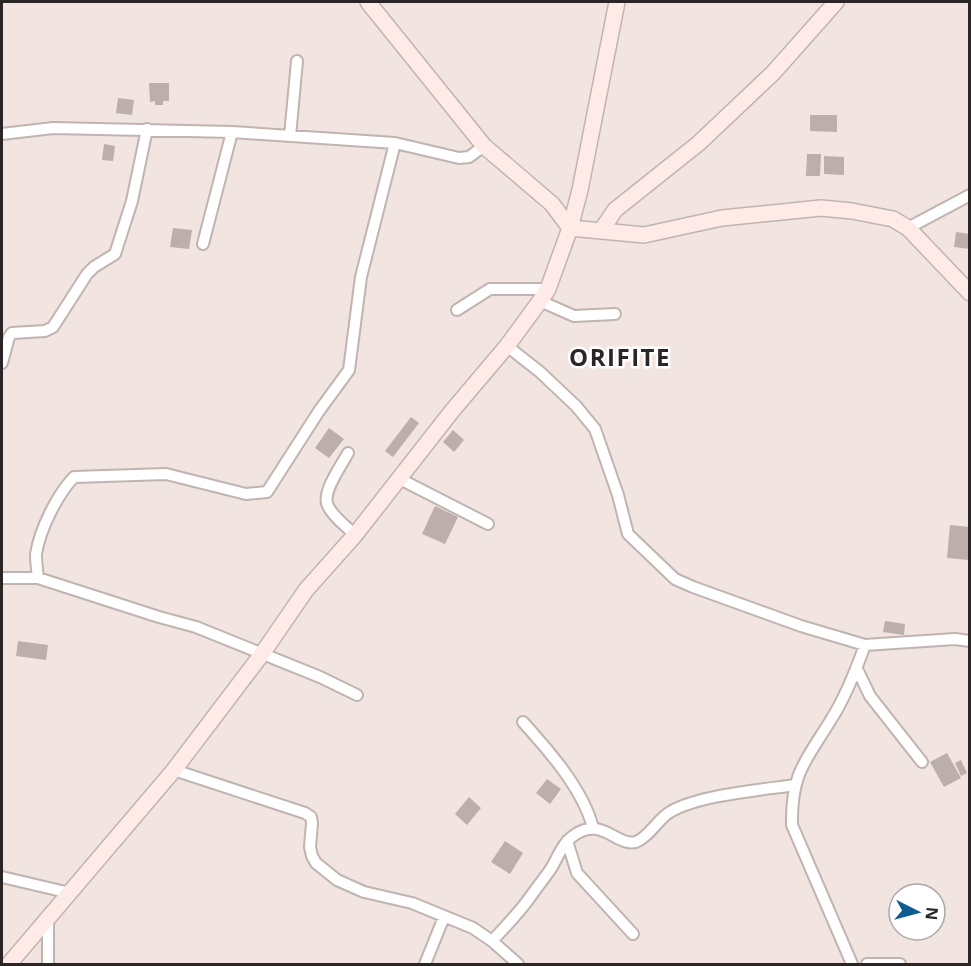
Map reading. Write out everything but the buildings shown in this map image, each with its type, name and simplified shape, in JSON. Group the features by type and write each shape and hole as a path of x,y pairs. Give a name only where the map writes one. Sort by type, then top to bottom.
{"street":[{"path":"368,2 484,146 552,204 570,228 644,235 722,218 821,208 852,210 893,219 908,228 969,293"},
{"path":"9,964 174,770 262,654 306,590 354,535 507,346 544,295 570,228 580,190 617,2"},
{"path":"601,231 615,210 699,143 773,73 836,2"},
{"path":"290,136 297,61"},
{"path":"2,134 53,128 232,132 395,143 459,158 469,157 484,146"},
{"path":"2,363 12,333 45,331 53,327 87,274 115,254 132,201 147,129"},
{"path":"203,244 232,132"},
{"path":"38,578 36,554 41,536 54,503 64,487 74,477 166,474 246,494 267,492 319,411 349,370 362,277 395,143"},
{"path":"908,228 969,195"},
{"path":"458,310 490,289 544,295 574,316 615,314"},
{"path":"507,346 540,372 576,406 596,429 618,495 628,534 675,579 801,626 865,645 955,639 969,641"},
{"path":"348,453 328,489 326,500 328,508 354,535"},
{"path":"399,478 488,524"},
{"path":"2,578 38,578 148,614 196,627 320,677 357,695"},
{"path":"852,964 792,825 792,800 795,785 807,755 834,717 857,669 865,645"},
{"path":"857,669 870,696 922,762"},
{"path":"523,722 578,793 589,814 592,828"},
{"path":"174,770 305,813 312,823 310,847 312,856 316,863 337,880 364,892 412,903 473,928 518,964"},
{"path":"492,941 527,902 567,841 578,832 592,828 600,829 627,842 634,842 669,812 681,807 717,797 795,785"},
{"path":"567,841 577,873 633,934"},
{"path":"2,877 70,893"},
{"path":"425,964 444,916"},
{"path":"48,919 48,964"},
{"path":"867,964 900,964"}],"district":[{"name":"ORIFITE","path":"620,356"}]}
